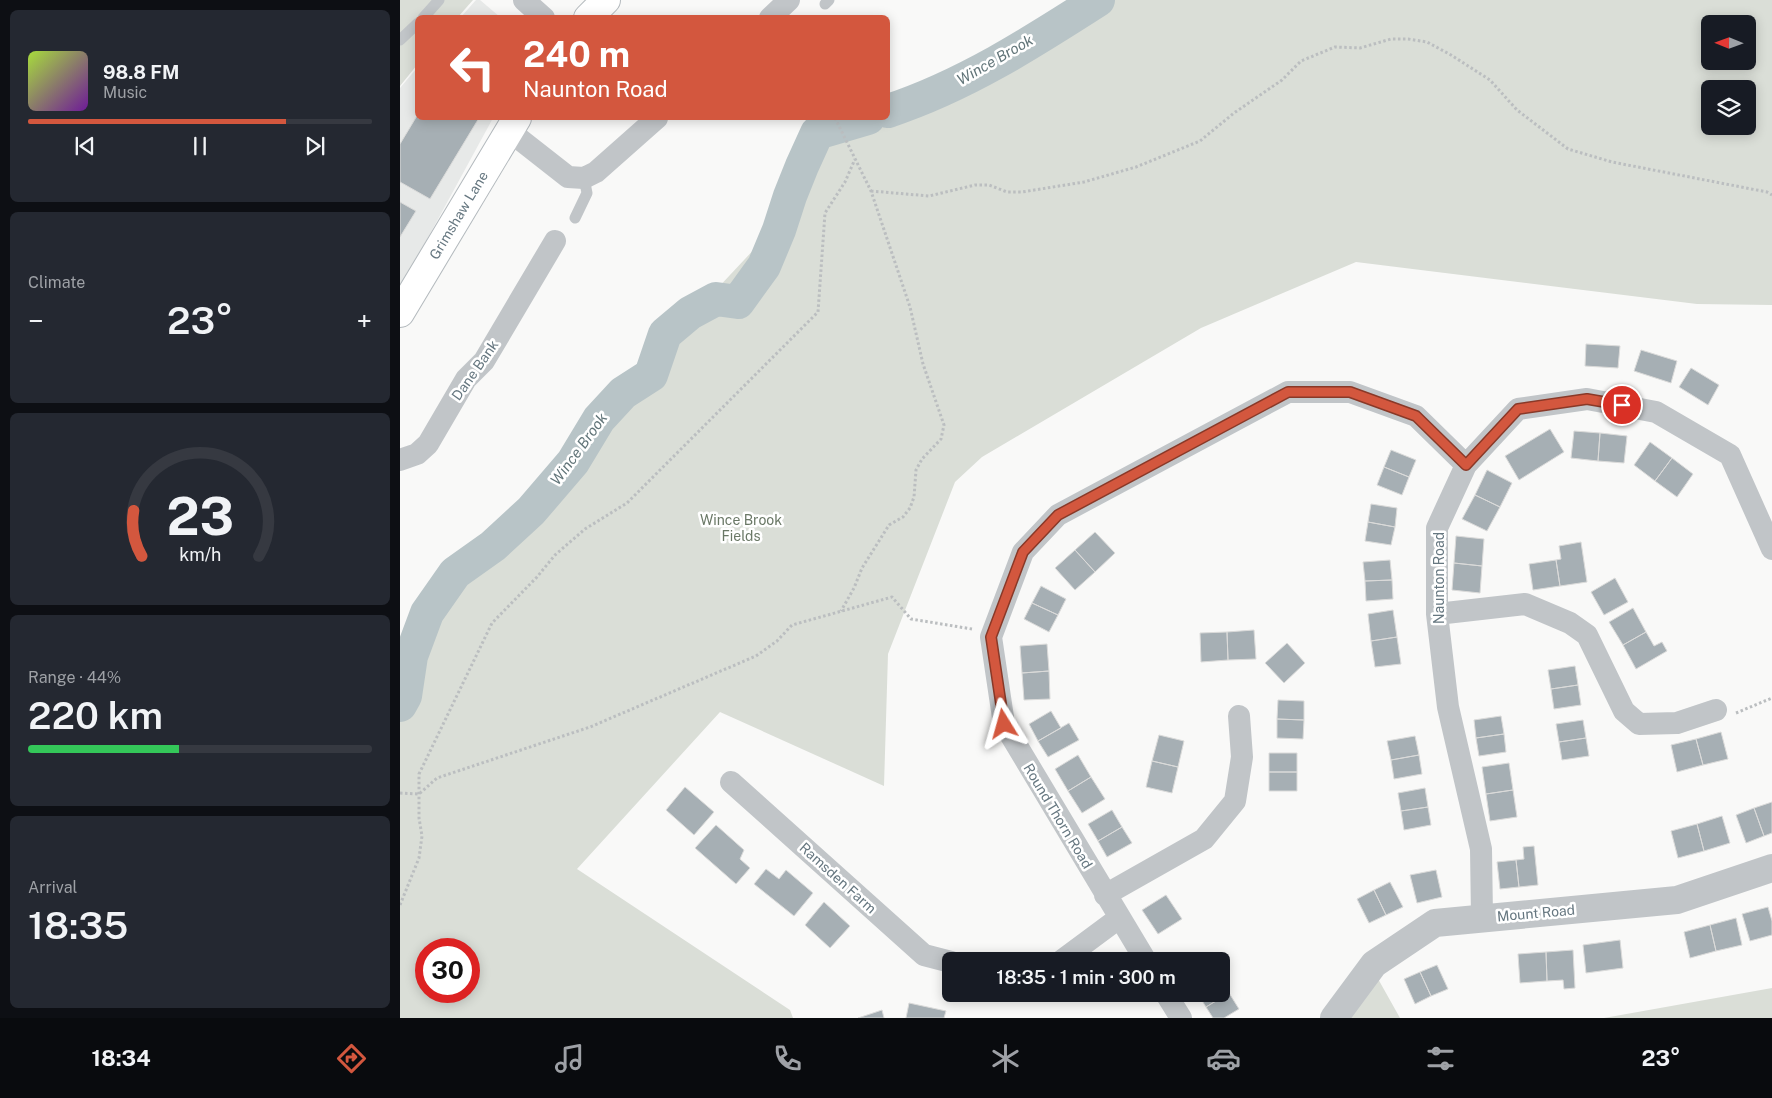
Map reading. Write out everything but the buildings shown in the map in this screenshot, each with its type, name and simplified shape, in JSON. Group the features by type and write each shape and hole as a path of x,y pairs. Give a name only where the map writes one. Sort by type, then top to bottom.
{"main road":[{"path":"591,15 606,0"},
{"name":"Grimshaw Lane","path":"400,313 513,124"}],"street":[{"path":"524,0 541,15"},
{"path":"773,15 789,0"},
{"path":"513,124 568,177 590,175 655,120"},
{"name":"Dane Bank","path":"400,460 417,454 428,444 466,378 484,361 546,270 555,241"},
{"name":"Round Thorn Road","path":"1140,952 1104,895 1004,724 991,637 1023,552 1058,515 1288,392 1350,392 1416,416 1466,465"},
{"name":"Naunton Road","path":"1482,918 1482,849 1448,707 1437,614 1437,528 1466,465 1518,409 1587,399 1656,412 1730,455 1772,549"},
{"path":"1437,614 1525,604 1570,623 1587,635 1624,711 1639,724 1677,723 1716,710"},
{"path":"1104,895 1204,839 1235,801 1242,757 1239,716"},
{"name":"Ramsden Farm","path":"731,782 924,955 942,960"},
{"name":"Mount Road","path":"1334,1018 1374,964 1435,923 1677,900 1772,868"},
{"path":"1072,952 1119,918"},
{"path":"1171,1002 1181,1018"}],"lane":[{"path":"426,15 438,0"},
{"path":"400,40 415,26"},
{"path":"574,218 587,193 590,175"}],"path":[{"path":"871,190 929,196 975,185 989,185 1007,192 1022,192 1084,182 1136,167 1200,141 1234,113 1282,80 1301,60 1335,47 1360,48 1391,39 1408,39 1427,42 1490,80 1517,110 1568,149 1612,162 1767,192 1772,195"},
{"path":"836,120 871,190 910,307 923,364 944,425 941,439 922,459 916,470 914,497 910,508 903,517 889,526 862,568 854,588 841,611"},
{"path":"400,905 419,858 422,836 418,794 420,774 492,623 537,578 555,555 585,530 627,504 818,312 825,213 845,182 855,159"},
{"path":"400,794 418,794 437,778 590,727 756,656 777,641 792,624 892,597 911,619 992,633"},
{"path":"1716,710 1720,709 1723,717 1772,698"}],"shaded area":[{"path":"476,0 480,0 498,15 463,15"},
{"path":"415,70 415,120 492,120 400,289 400,88"}],"green space":[{"path":"400,0 473,0 460,15 415,15 415,67 400,86"},
{"name":"Wince Brook Fields","path":"1089,0 1772,0 1772,305 1697,304 1356,262 1201,328 982,457 955,482 888,654 884,786 720,712 577,869 790,1010 793,1018 400,1018 400,665 407,628 439,581 515,514 569,459 595,416 625,383 647,371 661,329 687,306 715,291 759,244 808,127 815,120 890,120 890,98 938,80 1011,44"},
{"path":"1377,977 1400,1018 1342,1018"},
{"path":"1772,988 1772,1018 1604,1018"}],"waterway":[{"name":"Wince Brook","path":"890,110 916,101 970,76 1048,32 1098,0"},
{"name":"Wince Brook","path":"400,705 405,696 411,656 427,613 455,573 493,546 531,511 573,462 599,419 623,393 651,375 665,334 690,313 716,299 738,302 764,266 779,230 790,196 817,133 861,120"}],"route":[{"path":"1004,724 991,637 1023,552 1058,515 1288,392 1350,392 1416,416 1466,465 1518,409 1587,399 1622,405"}]}
